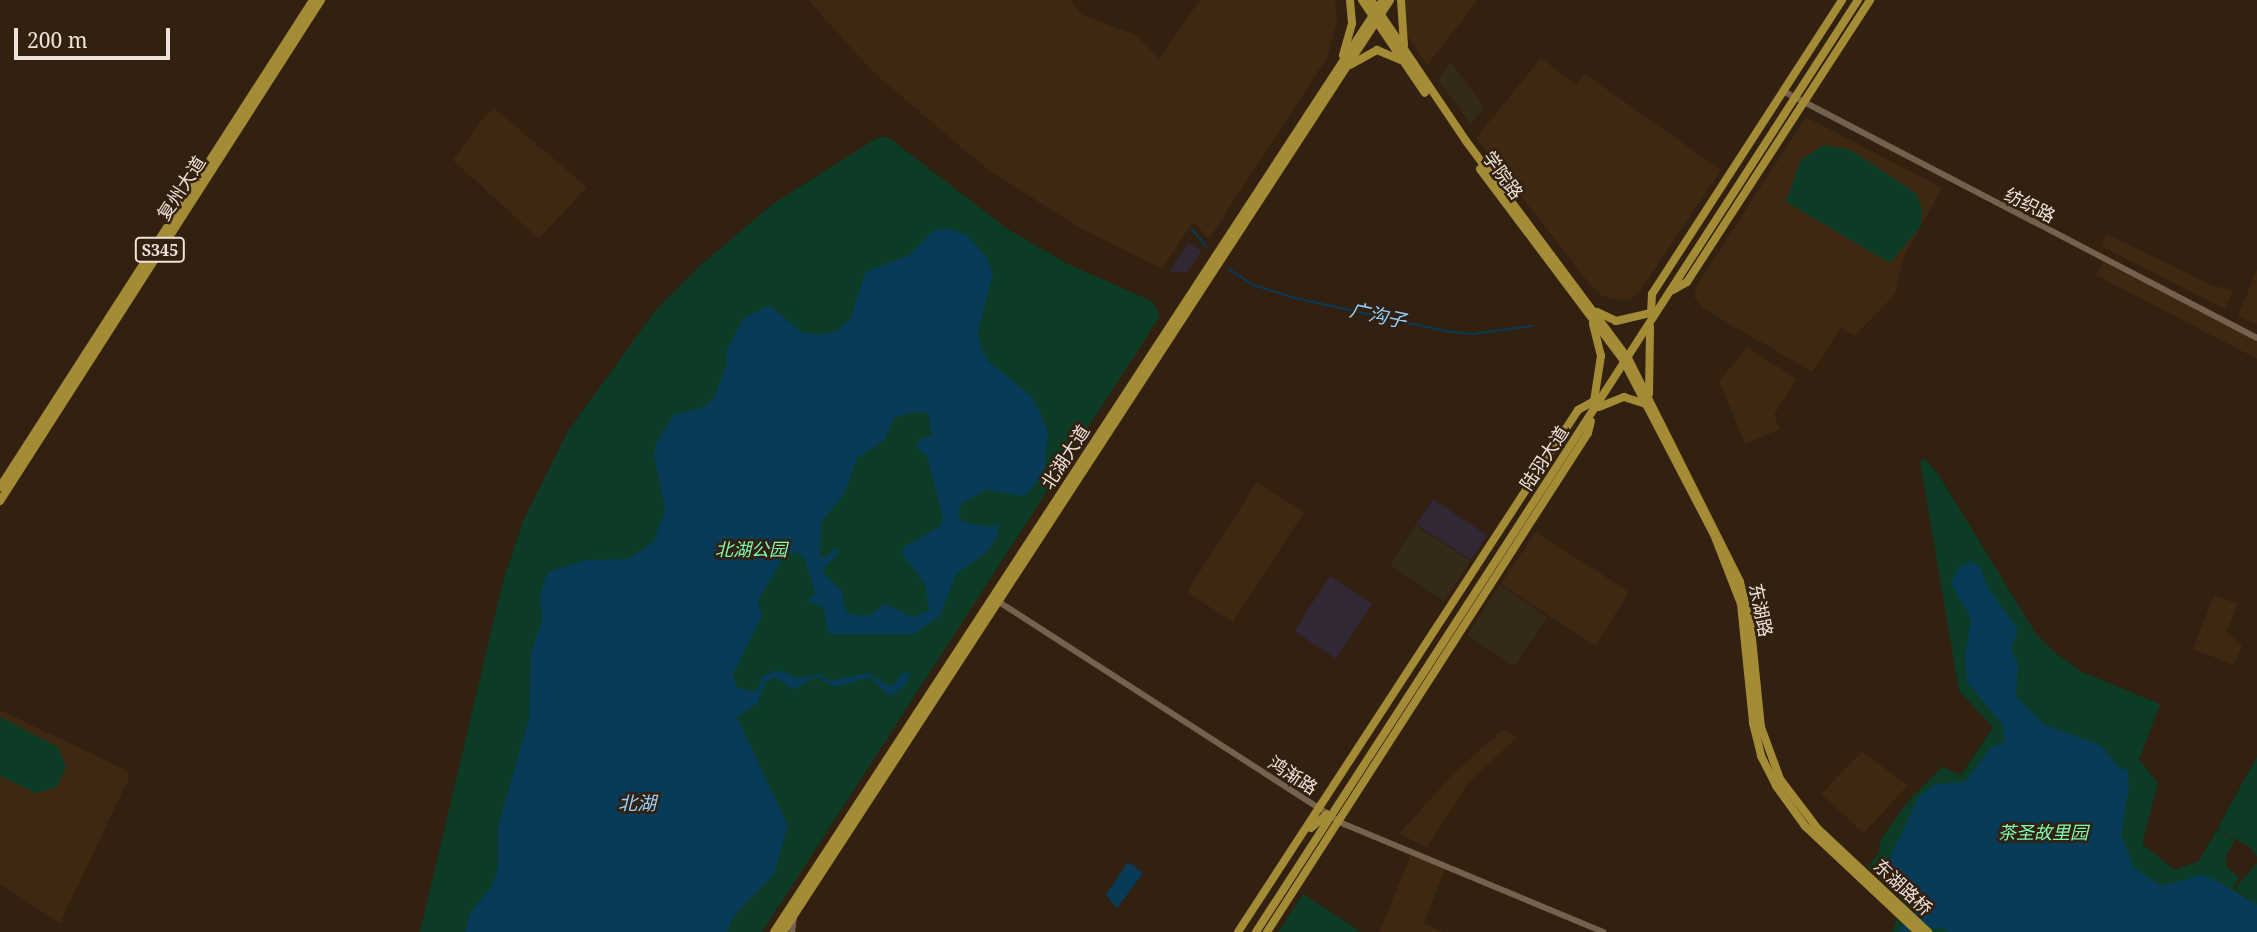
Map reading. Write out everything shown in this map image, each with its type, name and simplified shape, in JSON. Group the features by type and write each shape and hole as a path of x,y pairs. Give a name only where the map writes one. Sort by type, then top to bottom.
{"main road":[{"name":"复州大道","path":"0,487 313,0"},
{"name":"复州大道","path":"0,501 321,0"},
{"path":"1341,69 1351,28 1350,0"},
{"name":"学院路","path":"1362,0 1376,15 1406,60 1625,358"},
{"name":"学院路","path":"1371,0 1376,15"},
{"name":"北湖大道","path":"783,932 995,600 1376,15 1383,0"},
{"name":"北湖大道","path":"1376,15 1390,0"},
{"path":"1341,69 1363,54 1377,50 1406,60 1400,29 1401,0"},
{"path":"1793,97 1842,0"},
{"path":"1594,406 1651,317 1670,292 1687,282 1852,0"},
{"path":"1256,932 1578,410 1612,398 1648,402 1647,352 1652,294 1793,97 1858,0"},
{"path":"1793,97 1870,0"},
{"path":"1592,313 1616,321 1651,317"},
{"path":"1250,932 1588,433 1601,356 1592,313"},
{"name":"东湖路","path":"1625,358 1735,582 1745,626 1754,723 1764,765 1798,817 1855,868"},
{"name":"北湖大道","path":"774,932 995,600"},
{"path":"1238,932 1303,834 1329,815"},
{"path":"1267,932 1327,839 1329,815"},
{"name":"东湖路桥","path":"1855,868 1918,932"},
{"name":"东湖路桥","path":"1855,868 1928,932"}],"street":[{"name":"纺织路","path":"1793,97 2257,338"},
{"name":"鸿渐路","path":"995,600 1329,815 1603,932"},
{"path":"792,932 795,913"}],"shaded area":[{"path":"808,0 1071,0 1082,15 1136,35 1159,59 1200,0 1335,0 1337,20 1328,56 1209,239 1193,222 1162,269 1075,225 986,168 873,72"},
{"path":"1405,0 1478,0 1427,65 1407,35"},
{"path":"1541,58 1576,85 1585,74 1721,170 1639,293 1628,301 1602,296 1592,287 1476,138"},
{"path":"1451,62 1484,107 1471,125 1438,79"},
{"path":"495,109 587,187 539,239 453,160 485,116"},
{"path":"1806,117 1942,188 1903,259 1895,294 1855,336 1841,327 1812,372 1704,309 1694,297 1698,283"},
{"path":"2106,234 2214,286 2233,290 2225,309 2101,246"},
{"path":"1188,243 1202,251 1186,273 1169,272"},
{"path":"2103,262 2257,341 2257,359 2096,275"},
{"path":"2257,269 2257,325 2238,316"},
{"path":"1747,347 1797,379 1774,415 1780,429 1745,444 1719,381"},
{"path":"1257,482 1304,512 1233,622 1187,592"},
{"path":"1433,499 1487,535 1471,560 1416,524"},
{"path":"1415,525 1470,561 1444,601 1390,565"},
{"path":"1536,532 1629,592 1595,646 1501,584"},
{"path":"1330,576 1372,604 1336,659 1294,631"},
{"path":"1500,585 1547,617 1514,666 1467,635"},
{"path":"2214,595 2238,604 2227,631 2242,646 2234,665 2193,649"},
{"path":"0,710 126,770 130,776 60,923 0,884"},
{"path":"1504,729 1517,737 1468,783 1427,847 1399,834 1454,773"},
{"path":"1862,752 1908,785 1864,833 1821,794"},
{"path":"1411,855 1445,869 1424,923 1443,932 1379,932"}],"green space":[{"name":"北湖公园","path":"888,137 1009,230 1066,263 1153,302 1160,316 762,932 420,932 503,581 523,521 568,431 655,311 702,264 774,203 877,138"},
{"path":"1824,145 1851,150 1917,194 1922,210 1921,226 1890,263 1786,202 1800,161"},
{"name":"茶圣故里园","path":"1925,459 1938,474 2036,634 2054,652 2082,672 2160,704 2139,760 2158,783 2142,844 2175,870 2199,861 2217,830 2235,840 2226,855 2226,866 2239,878 2233,888 2250,901 2235,888 2257,863 2257,932 1892,932 1903,901 1867,867 1879,853 1880,840 1909,800 1942,767 1961,775 1993,727 1959,691 1920,461"},
{"path":"0,717 58,747 66,767 57,787 36,793 0,776"},
{"path":"2257,757 2257,857 2250,847 2217,829"},
{"path":"1303,894 1361,932 1278,932"}],"water":[{"name":"北湖","path":"951,229 967,235 987,258 993,274 978,331 980,344 987,360 1031,396 1041,414 1048,433 1044,472 1025,496 986,490 962,503 958,514 962,522 990,527 998,523 997,537 987,552 956,574 940,616 914,634 828,634 824,608 807,601 815,594 805,560 798,552 784,556 758,601 762,615 733,675 737,688 748,691 758,690 762,676 779,670 797,678 820,674 830,681 868,673 891,687 904,672 910,675 905,686 889,696 870,677 834,687 816,676 794,690 775,677 766,681 757,704 737,717 788,826 774,874 734,916 727,932 465,932 470,913 492,886 498,869 498,827 529,718 531,652 542,621 540,594 548,572 586,560 629,559 654,541 665,510 654,455 657,441 674,415 704,407 715,396 727,363 726,351 743,319 769,305 802,332 820,335 837,331 850,319 866,272 909,255 934,230","holes":["913,412 928,413 932,436 920,439 916,447 927,456 943,519 940,526 904,547 902,554 925,584 929,610 913,617 885,604 870,615 851,615 845,610 842,592 822,571 839,552 835,548 826,558 820,556 821,522 845,493 857,458 884,441 894,418"]},
{"name":"茶圣故里园","path":"1971,561 1980,567 1988,588 2018,629 2011,649 2018,663 2016,696 2043,724 2100,745 2121,770 2127,768 2129,786 2121,835 2134,868 2161,886 2202,875 2216,880 2257,905 2257,932 1950,932 1941,928 1898,932 1918,905 1886,866 1919,796 1937,784 1965,782 1992,746 2004,743 2003,725 1967,682 1965,655 1971,619 1951,583 1958,568"},
{"path":"1128,862 1143,873 1117,908 1106,895"}],"waterway":[{"name":"广沟子","path":"1192,229 1207,247"},
{"name":"广沟子","path":"1229,269 1253,285 1295,298 1445,331 1473,334 1532,326"}]}
